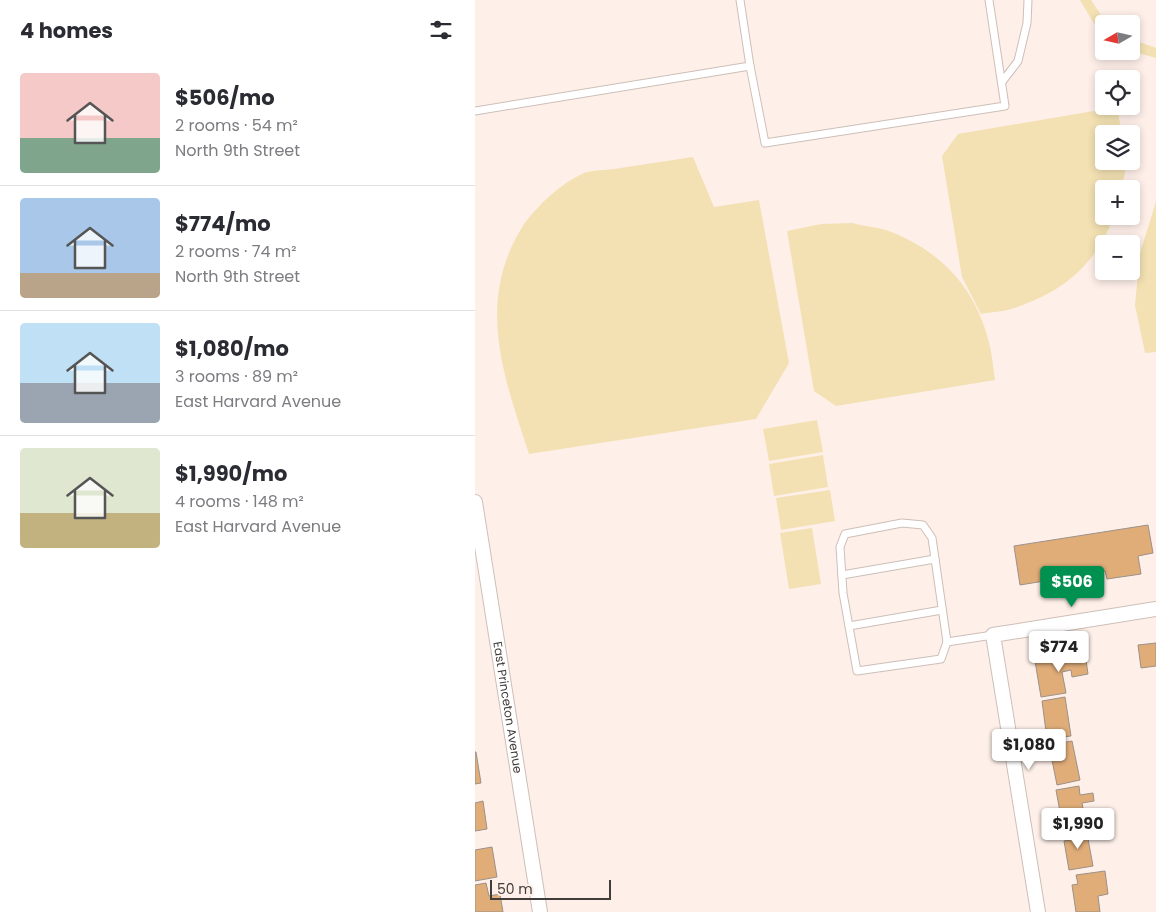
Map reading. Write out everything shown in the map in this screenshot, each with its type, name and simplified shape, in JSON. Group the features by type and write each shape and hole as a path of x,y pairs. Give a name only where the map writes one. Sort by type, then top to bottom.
{"street":[{"name":"East Princeton Avenue","path":"475,502 540,912"},
{"path":"1038,912 993,635 1156,609"}],"lane":[{"path":"740,0 750,66 765,143 1005,106 989,0"},
{"path":"1002,82 1018,61 1027,23 1028,0"},
{"path":"475,111 750,66"},
{"path":"902,523 923,525 932,538 935,559 947,642 941,658 857,671 842,575 840,548 845,534 902,523"},
{"path":"842,575 935,559"},
{"path":"849,626 942,610"},
{"path":"947,642 993,635"}],"shaded area":[{"path":"1080,0 1091,0 1101,15 1095,15 1095,24"},
{"path":"1140,42 1156,48 1156,58 1140,54"},
{"path":"1095,111 1095,115 1118,115 1120,125 1095,125 1095,170 1125,170 1123,180 1095,180 1095,225 1110,225 1105,235 1095,235 1095,252 1087,263 1061,286 1046,295 1011,309 981,314 962,277 942,156 958,134"},
{"path":"693,157 714,207 759,200 789,363 756,419 529,454 510,395 503,366 498,338 497,310 500,281 509,253 524,224 551,195 584,173"},
{"path":"1156,202 1156,352 1145,353 1135,305 1137,280 1140,280 1140,253"},
{"path":"852,223 886,230 905,238 922,247 951,271 963,286 982,320 991,349 995,380 836,406 814,391 787,231 821,224"},
{"path":"817,420 823,452 769,461 763,429"},
{"path":"823,455 828,487 774,496 769,464"},
{"path":"830,490 835,521 781,530 776,498"},
{"path":"812,528 821,584 789,589 780,533"}],"building":[{"path":"1148,525 1153,553 1138,556 1141,574 1107,579 1105,571 1020,585 1014,546"},
{"path":"1156,643 1156,666 1141,668 1138,645"},
{"path":"1085,653 1088,674 1072,677 1071,670 1062,672 1066,693 1041,697 1035,661"},
{"path":"1065,697 1071,736 1047,739 1042,701"},
{"path":"1072,741 1080,780 1057,785 1049,745"},
{"path":"475,752 481,783 475,784"},
{"path":"1079,786 1080,795 1093,793 1094,801 1082,803 1086,824 1063,828 1056,790"},
{"path":"483,801 487,829 475,831 475,803"},
{"path":"1086,828 1093,866 1069,870 1064,841 1070,840 1069,832"},
{"path":"492,847 497,877 475,881 475,850"},
{"path":"1105,871 1108,894 1098,896 1100,912 1076,912 1072,885 1078,884 1076,875"},
{"path":"486,883 489,896 500,894 503,912 475,912 475,885"}]}
